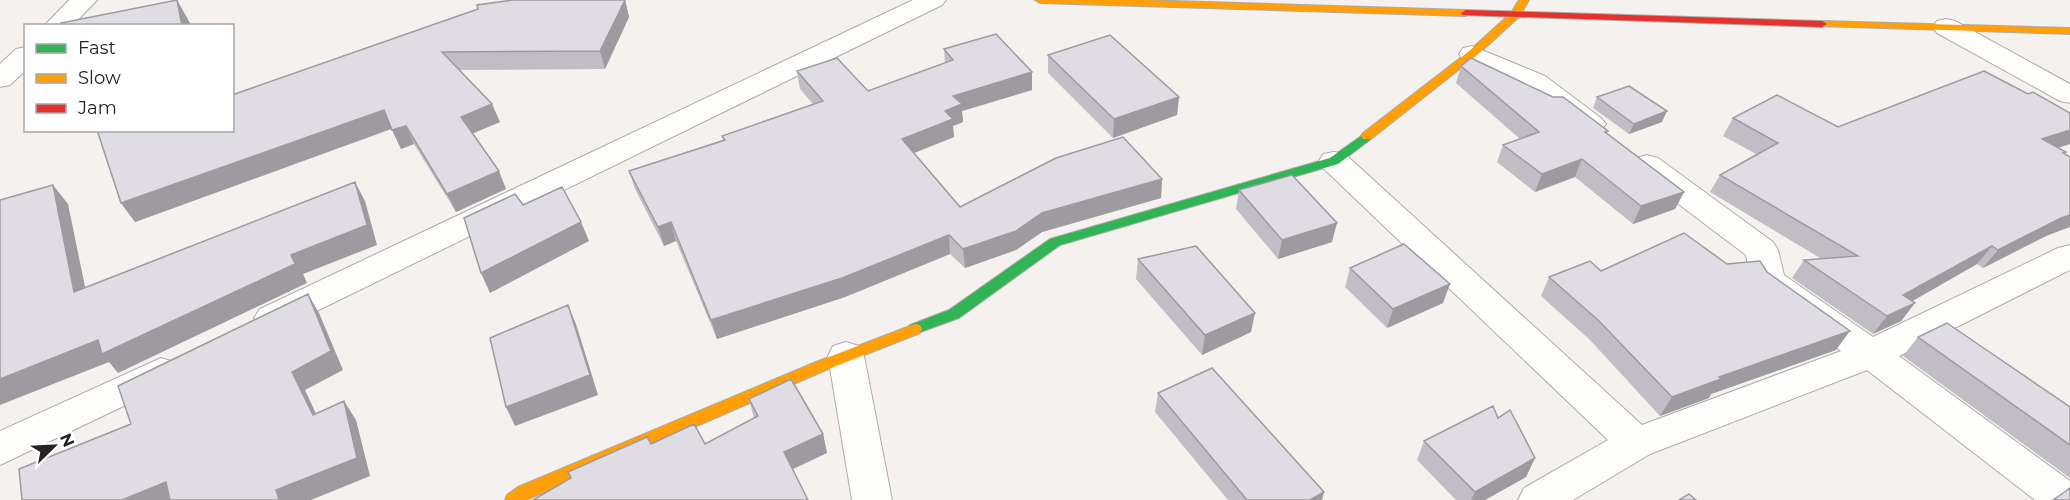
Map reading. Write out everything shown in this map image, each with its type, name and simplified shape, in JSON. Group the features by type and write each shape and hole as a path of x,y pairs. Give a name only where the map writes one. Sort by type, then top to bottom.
{"street":[{"path":"59,24 84,0"},
{"path":"247,330 933,0"},
{"path":"1040,0 2070,31"},
{"path":"513,500 524,492 846,356 954,314 1055,242 1334,161 1472,54 1515,15 1524,0"},
{"path":"1946,27 2070,95"},
{"path":"1472,54 1535,82 1761,250 1768,281 1871,354 2065,500"},
{"path":"0,79 24,57"},
{"path":"1334,161 1636,444"},
{"path":"1538,500 1636,444 1871,354 2070,256"},
{"path":"846,356 872,500"},
{"path":"0,449 182,362"}],"building":[{"path":"177,0 182,24 61,24"},
{"path":"513,0 625,0 600,51 442,52 492,104 461,117 499,171 447,194 406,126 392,130 384,110 121,203 98,132 234,132 234,94 478,9 477,5"},
{"path":"996,34 1032,72 953,96 962,104 945,111 953,119 902,139 960,207 1056,158 1123,137 1162,179 1042,213 1016,231 963,249 949,235 842,278 711,320 671,222 658,227 629,171 725,140 722,136 823,101 797,71 837,58 868,91 953,60 944,49"},
{"path":"1110,35 1179,97 1114,119 1048,55"},
{"path":"1471,58 1553,97 1563,97 1684,192 1641,206 1582,159 1542,174 1503,145 1539,132 1461,66"},
{"path":"1984,71 2028,94 2033,92 2070,113 2070,130 2042,139 2066,152 2063,153 2070,157 2070,215 1998,250 1992,246 1903,295 1915,303 1887,316 1804,260 1858,256 1720,175 1778,143 1733,118 1777,95 1838,127"},
{"path":"1629,86 1667,111 1634,124 1597,97"},
{"path":"1292,175 1337,223 1282,240 1239,190"},
{"path":"355,182 367,225 291,255 295,264 102,354 98,340 0,379 0,200 53,185 74,292"},
{"path":"562,187 581,222 481,273 464,218 515,194 523,205"},
{"path":"1684,233 1727,264 1760,261 1767,272 1850,331 1719,377 1721,379 1672,397 1598,320 1549,277 1590,261 1601,271"},
{"path":"1404,244 1450,284 1393,309 1350,268"},
{"path":"1196,246 1255,313 1205,335 1138,259"},
{"path":"308,294 331,351 292,372 313,415 344,401 357,458 276,490 279,500 170,500 166,482 122,500 22,500 19,469 131,424 118,386"},
{"path":"568,305 590,375 506,407 490,338"},
{"path":"1947,323 2070,407 2070,445 1918,337"},
{"path":"1212,368 1324,492 1310,500 1247,500 1158,393"},
{"path":"791,379 823,434 784,452 808,500 533,500 571,478 568,472 647,437 651,444 694,424 705,444 758,416 749,399"},
{"path":"1493,406 1498,418 1510,410 1535,458 1475,492 1424,441"},
{"path":"2070,488 2070,500 2053,500 2066,491"},
{"path":"1689,494 1696,500 1679,500"}],"traffic: fast":[{"path":"915,329 954,314 1055,242 1334,161 1367,136"}],"traffic: slow":[{"path":"1040,0 1466,13"},
{"path":"1367,136 1472,54 1515,15 1524,0"},
{"path":"1822,24 2070,31"},
{"path":"513,500 524,492 821,366 915,329"}],"traffic: jam":[{"path":"1466,13 1822,24"}]}
